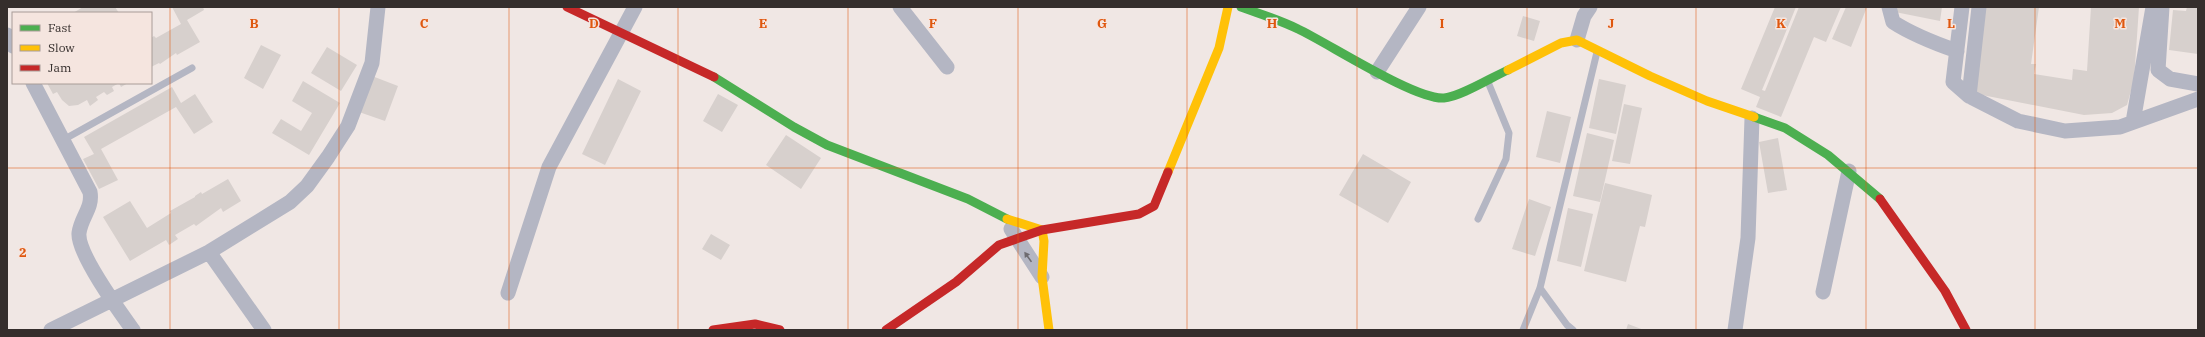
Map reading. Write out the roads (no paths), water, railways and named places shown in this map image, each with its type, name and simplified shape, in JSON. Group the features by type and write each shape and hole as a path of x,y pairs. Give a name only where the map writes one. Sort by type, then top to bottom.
{"street":[{"path":"51,330 110,299 209,252 290,202 307,186 348,126 372,63 378,7"},
{"path":"567,7 709,74 749,97 794,128 827,145 968,199 1006,219 1024,223 1042,230"},
{"path":"508,293 549,167 635,7"},
{"path":"900,7 947,67"},
{"path":"888,330 956,282 999,245 1014,238 1042,230 1139,214 1154,206 1219,48 1228,7"},
{"path":"1241,7 1297,28 1377,72 1426,96 1444,98 1487,80 1561,43 1576,40 1597,52 1617,59 1650,76 1707,101 1752,118 1785,128 1828,155 1849,171 1885,204 1945,291 1966,330"},
{"path":"1377,72 1419,7"},
{"path":"1576,40 1584,16 1590,7"},
{"path":"1889,7 1893,22 1902,28 1918,37 1957,51"},
{"path":"1962,7 1953,82 1969,96 2018,121 2064,131 2120,127 2198,99"},
{"path":"1969,96 1979,7"},
{"path":"2133,122 2153,7"},
{"path":"2162,7 2158,70 2170,79 2198,84"},
{"path":"7,35 12,44"},
{"path":"34,84 90,192 92,200 79,231 81,244 110,299 133,330"},
{"path":"1735,330 1748,238 1752,118"},
{"path":"1823,292 1849,171"},
{"path":"1006,219 1014,238 1042,277"},
{"path":"1042,230 1044,241 1042,277 1049,330"},
{"path":"209,252 264,330"},
{"path":"713,330 738,325 764,324 780,330"}],"lane":[{"path":"1523,330 1540,288 1597,52"},
{"path":"63,140 192,68"},
{"path":"1478,219 1506,159 1509,133 1487,80"},
{"path":"1540,288 1567,325 1574,330"}]}
